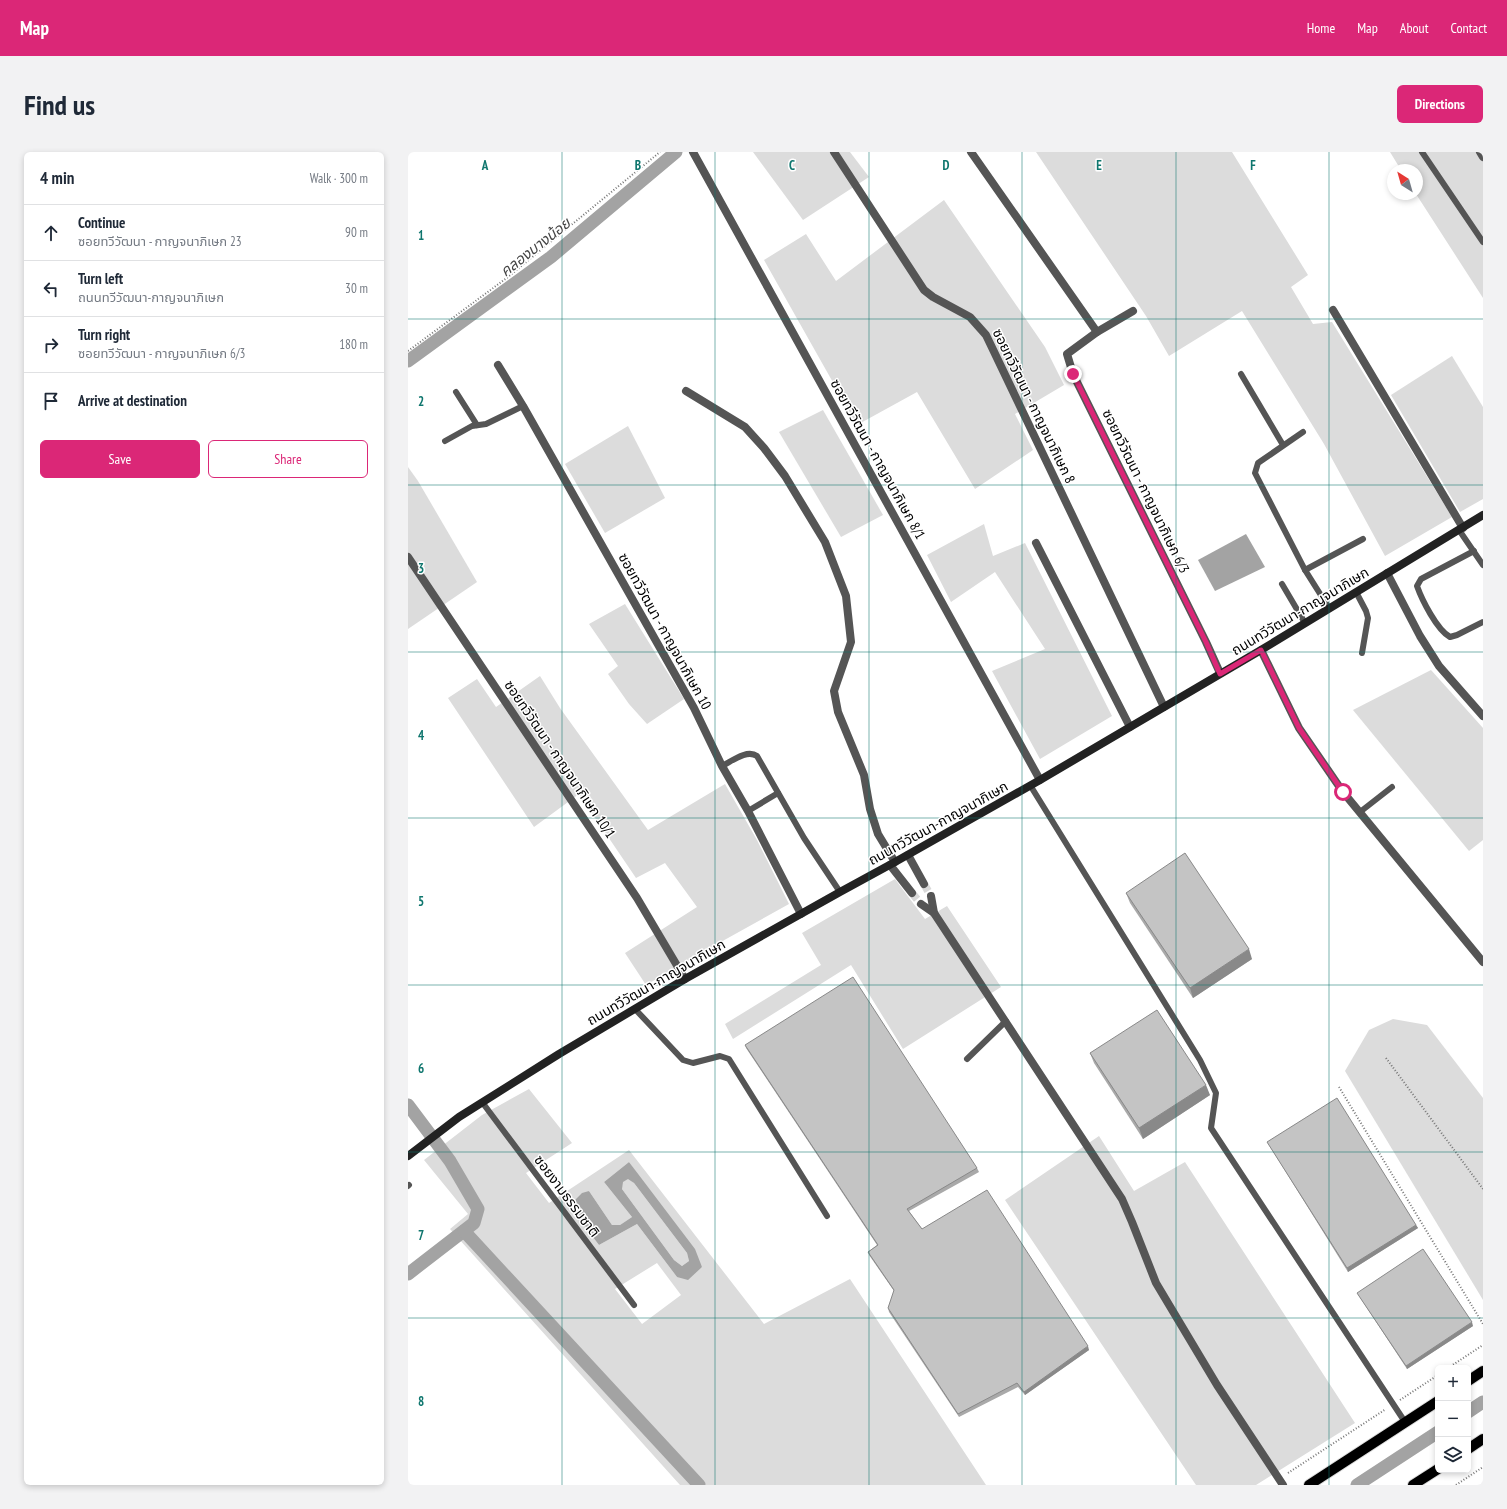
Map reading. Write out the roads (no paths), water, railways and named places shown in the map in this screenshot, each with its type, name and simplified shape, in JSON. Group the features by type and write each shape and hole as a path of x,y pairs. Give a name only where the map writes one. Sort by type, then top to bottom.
{"main road":[{"path":"1471,1379 1483,1371"},
{"path":"1310,1485 1435,1403"},
{"path":"1471,1447 1483,1439"},
{"path":"1413,1485 1435,1471"}],"street":[{"name":"ซอยทวีวัฒนา - กาญจนาภิเษก 8/1","path":"693,152 1040,780"},
{"name":"ซอยทวีวัฒนา - กาญจนาภิเษก 8","path":"834,152 924,290 933,297 970,317 986,335 1164,707"},
{"path":"971,152 1097,332"},
{"path":"1480,152 1483,157"},
{"path":"1333,310 1461,529"},
{"name":"ซอยทวีวัฒนา - กาญจนาภิเษก 6/3","path":"1133,311 1097,332 1067,354 1073,374 1206,642 1220,674"},
{"name":"ซอยทวีวัฒนา - กาญจนาภิเษก 10","path":"498,365 523,406 694,708 722,766 748,811 801,914"},
{"path":"686,391 745,427 764,448 785,476 825,542 846,596 851,642 834,691 838,712 864,775 870,809 878,834 893,864 912,893"},
{"name":"ถนนทวีวัฒนา-กาญจนาภิเษก","path":"410,1154 453,1121 559,1054 685,979 840,892 908,856 1040,780 1261,650 1483,515"},
{"path":"1036,543 1130,727"},
{"name":"ซอยทวีวัฒนา - กาญจนาภิเษก 10/1","path":"408,557 637,898 685,979"},
{"path":"1387,573 1420,636 1439,666 1483,716"},
{"path":"1261,650 1288,707 1304,736 1343,792 1483,962"},
{"path":"908,856 924,884"},
{"path":"931,896 934,913"},
{"path":"921,904 934,913 1122,1199 1156,1283 1217,1384 1281,1482"}],"lane":[{"path":"1422,152 1483,242"},
{"path":"1241,374 1283,445"},
{"path":"456,392 477,425"},
{"path":"445,441 463,430 477,425 486,424 523,406"},
{"path":"1303,432 1258,462 1255,473 1305,570 1329,608"},
{"path":"1461,529 1483,565"},
{"path":"1305,570 1363,539"},
{"path":"1474,551 1421,579 1417,586 1420,596 1443,633 1450,637 1483,622"},
{"path":"1282,584 1305,623"},
{"path":"1356,592 1366,610 1368,618 1362,653"},
{"path":"722,766 744,755 754,754 757,756 804,838 840,892"},
{"path":"1030,785 1200,1060 1216,1093 1211,1128 1405,1422"},
{"path":"1360,812 1392,787"},
{"path":"748,811 778,793"},
{"path":"635,1009 683,1060 693,1063 720,1056 729,1059 827,1216"},
{"path":"967,1059 1006,1021"},
{"name":"ซอยงามธรรมชาติ","path":"482,1102 634,1305"}],"waterway":[{"name":"คลองบางน้อย","path":"408,361 551,257 676,152"},
{"path":"408,1105 450,1161 478,1209 474,1223 408,1274"},
{"path":"464,1231 699,1485"},
{"path":"1471,1410 1483,1402"},
{"path":"1357,1485 1435,1434"}],"tunnel":[{"path":"924,884 931,896"},
{"path":"912,893 921,904"}]}
